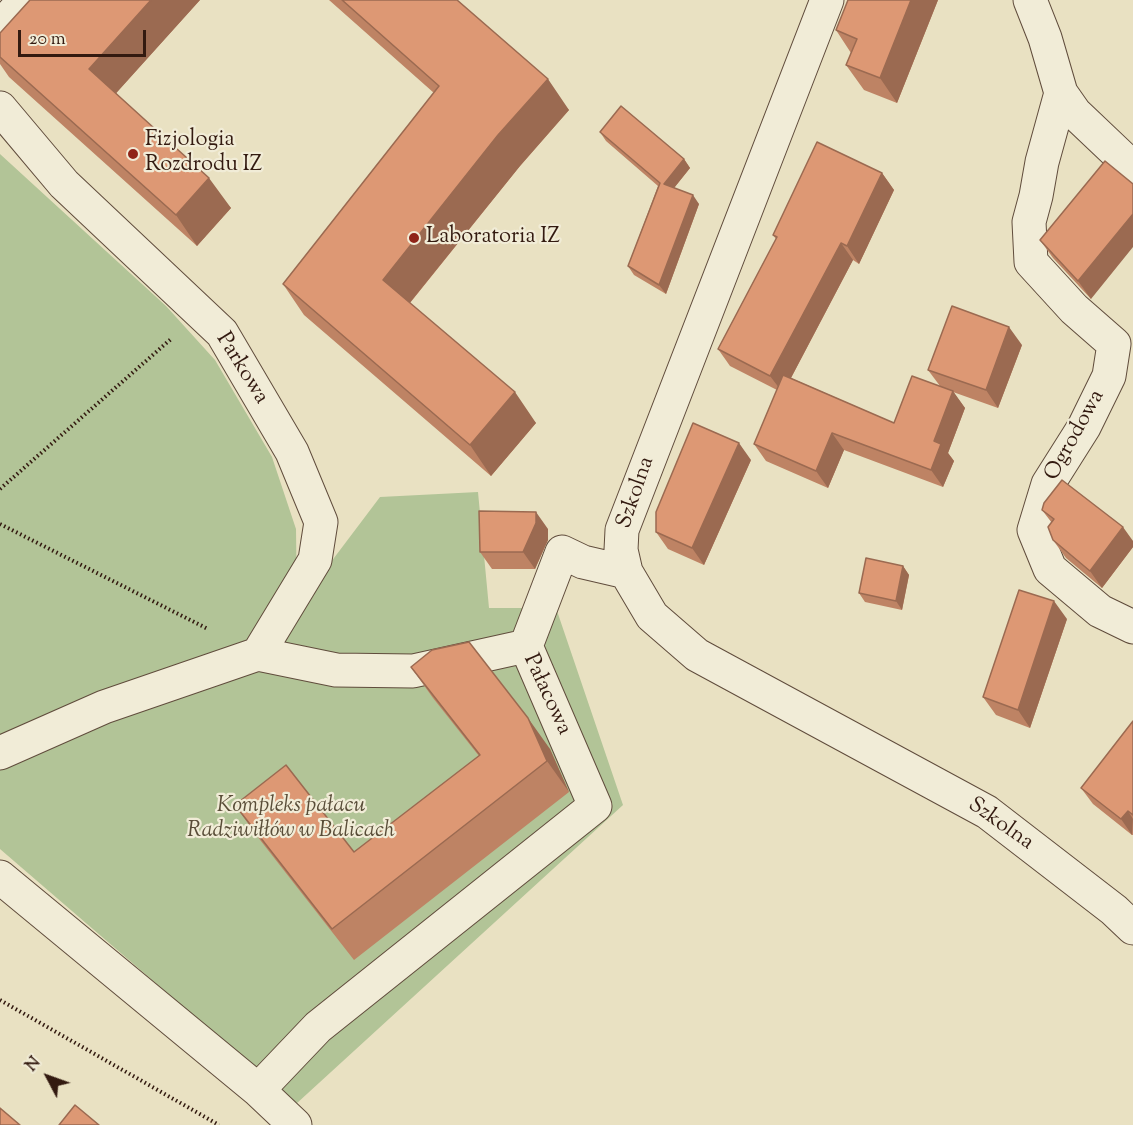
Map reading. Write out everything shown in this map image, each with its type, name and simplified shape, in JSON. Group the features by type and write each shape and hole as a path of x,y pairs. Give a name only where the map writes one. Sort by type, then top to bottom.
{"street":[{"path":"0,27 25,0"},
{"name":"Szkolna","path":"827,0 622,530 621,550 626,572 652,616 697,655 987,812 1114,910 1133,928"},
{"path":"1030,0 1045,38 1061,93 1075,113 1133,168"},
{"name":"Ogrodowa","path":"1061,93 1042,162 1029,222 1031,262 1074,309 1114,344 1109,375 1084,427 1048,484 1034,530 1050,569 1100,611 1133,627"},
{"name":"Parkowa","path":"0,108 64,184 222,333 292,452 321,522 315,560 258,654"},
{"path":"526,646 562,552 583,562 626,572"},
{"name":"Pałacowa","path":"258,654 336,670 413,671 526,646 595,806 318,1027 258,1090"},
{"path":"0,753 104,707 258,654"},
{"path":"0,877 258,1090 295,1125"}],"path":[{"path":"0,489 201,313"},
{"path":"0,524 258,654"},
{"path":"0,1000 219,1125"}],"green space":[{"name":"Kompleks pałacu Radziwiłłów w Balicach","path":"0,154 166,306 215,360 272,457 296,529 297,607 380,497 478,492 489,608 556,608 623,805 296,1104 0,849"}],"building":[{"name":"Fizjologia Rozdrodu IZ","path":"30,0 151,0 89,69 209,178 176,215 0,57 0,33"},
{"name":"Laboratoria IZ","path":"342,0 457,0 548,79 498,135 383,280 515,392 470,445 283,284 439,86"},
{"path":"848,0 911,0 880,78 846,65 857,39 836,30"},
{"path":"621,106 684,159 664,184 693,195 659,285 628,266 660,183 600,132"},
{"path":"817,142 882,173 847,246 841,243 770,376 718,349 777,237 773,235"},
{"path":"1105,161 1133,184 1133,214 1078,281 1040,240"},
{"path":"952,306 1009,327 986,390 928,370"},
{"path":"783,375 894,423 912,376 953,391 934,441 941,444 931,470 832,433 816,471 754,444"},
{"path":"693,423 739,443 692,548 656,532 656,512"},
{"path":"1062,480 1123,527 1090,571 1053,540 1048,527 1054,519 1042,510 1044,503"},
{"path":"479,511 536,512 536,523 523,552 480,552"},
{"path":"866,558 903,566 896,601 859,593"},
{"path":"1019,590 1054,601 1018,710 983,697"},
{"path":"469,642 528,718 547,761 332,929 235,805 286,765 354,852 480,755 411,667 432,650"},
{"path":"1133,721 1133,815 1128,811 1121,819 1081,788"},
{"path":"75,1105 99,1125 59,1125"},
{"path":"0,1108 20,1125 0,1125"}],"place":[{"name":"Fizjologia Rozdrodu IZ","path":"133,154"},
{"name":"Laboratoria IZ","path":"414,238"}]}
